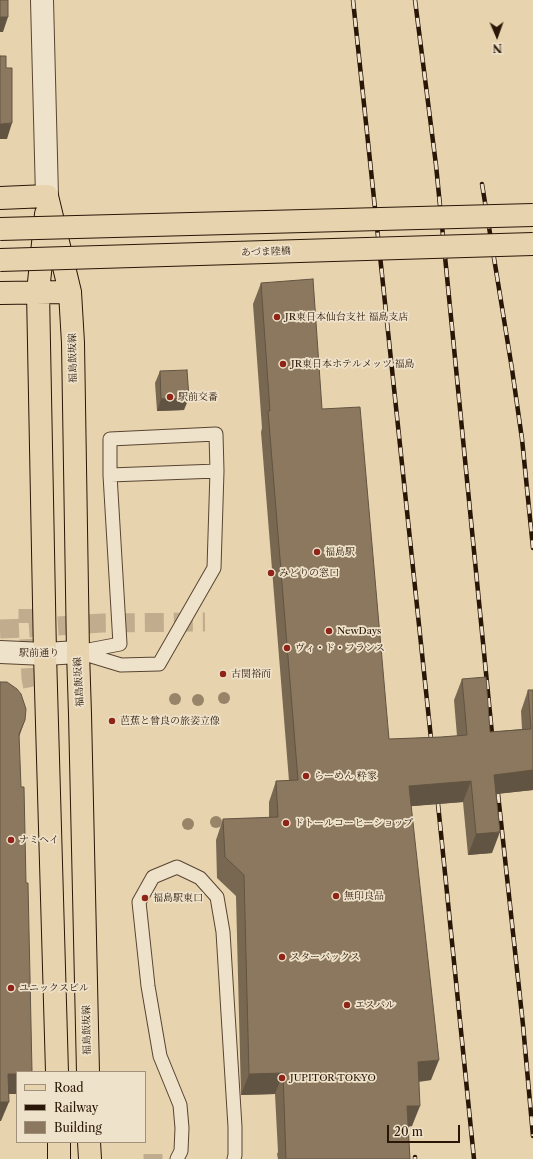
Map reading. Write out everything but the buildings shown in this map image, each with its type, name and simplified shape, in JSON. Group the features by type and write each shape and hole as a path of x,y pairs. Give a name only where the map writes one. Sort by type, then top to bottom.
{"main road":[{"path":"0,198 47,196 38,292 44,654 57,1071"},
{"name":"福島飯坂線","path":"47,196 70,292 73,343 78,652 81,722 88,1071"},
{"path":"0,229 533,215"},
{"name":"あづま陸橋","path":"0,260 533,244"},
{"path":"0,293 70,292"},
{"path":"59,1143 59,1159"},
{"path":"89,1143 90,1159"}],"street":[{"path":"42,0 47,196"},
{"name":"駅前通り","path":"0,652 44,654 78,652"}],"lane":[{"path":"78,652 122,665 159,664 214,568 217,471 216,434 110,439 110,475 122,665"},
{"path":"110,475 217,471"},
{"path":"78,652 120,644"},
{"path":"177,1159 181,1151 182,1128 180,1105 160,1056 148,986 139,902 153,877 177,867 200,878 217,898 223,932 235,1127 234,1159"}],"tunnel":[{"path":"28,609 28,623"},
{"path":"0,629 102,623 205,622"},
{"path":"29,639 31,678 34,694"},
{"path":"153,1154 153,1159"}],"railway":[{"path":"353,0 432,748"},
{"path":"415,0 436,165 493,744"},
{"path":"482,184 522,439 533,548"},
{"path":"498,794 523,1025 533,1136"},
{"path":"438,804 474,1159"}],"place":[{"name":"JR東日本仙台支社 福島支店","path":"277,317"},
{"name":"JR東日本ホテルメッツ 福島","path":"283,364"},
{"name":"駅前交番","path":"170,397"},
{"name":"福島駅","path":"317,552"},
{"name":"みどりの窓口","path":"271,573"},
{"name":"NewDays","path":"329,631"},
{"name":"ヴィ・ド・フランス","path":"287,648"},
{"name":"古関裕而","path":"223,674"},
{"name":"芭蕉と曾良の旅姿立像","path":"112,721"},
{"name":"らーめん 粋家","path":"306,776"},
{"name":"ドトールコーヒーショップ","path":"286,823"},
{"name":"ナミヘイ","path":"11,840"},
{"name":"無印良品","path":"336,896"},
{"name":"福島駅東口","path":"145,898"},
{"name":"スターバックス","path":"282,957"},
{"name":"ユニックスビル","path":"11,988"},
{"name":"エスパル","path":"347,1005"},
{"name":"JUPITOR TOKYO","path":"282,1078"}]}
